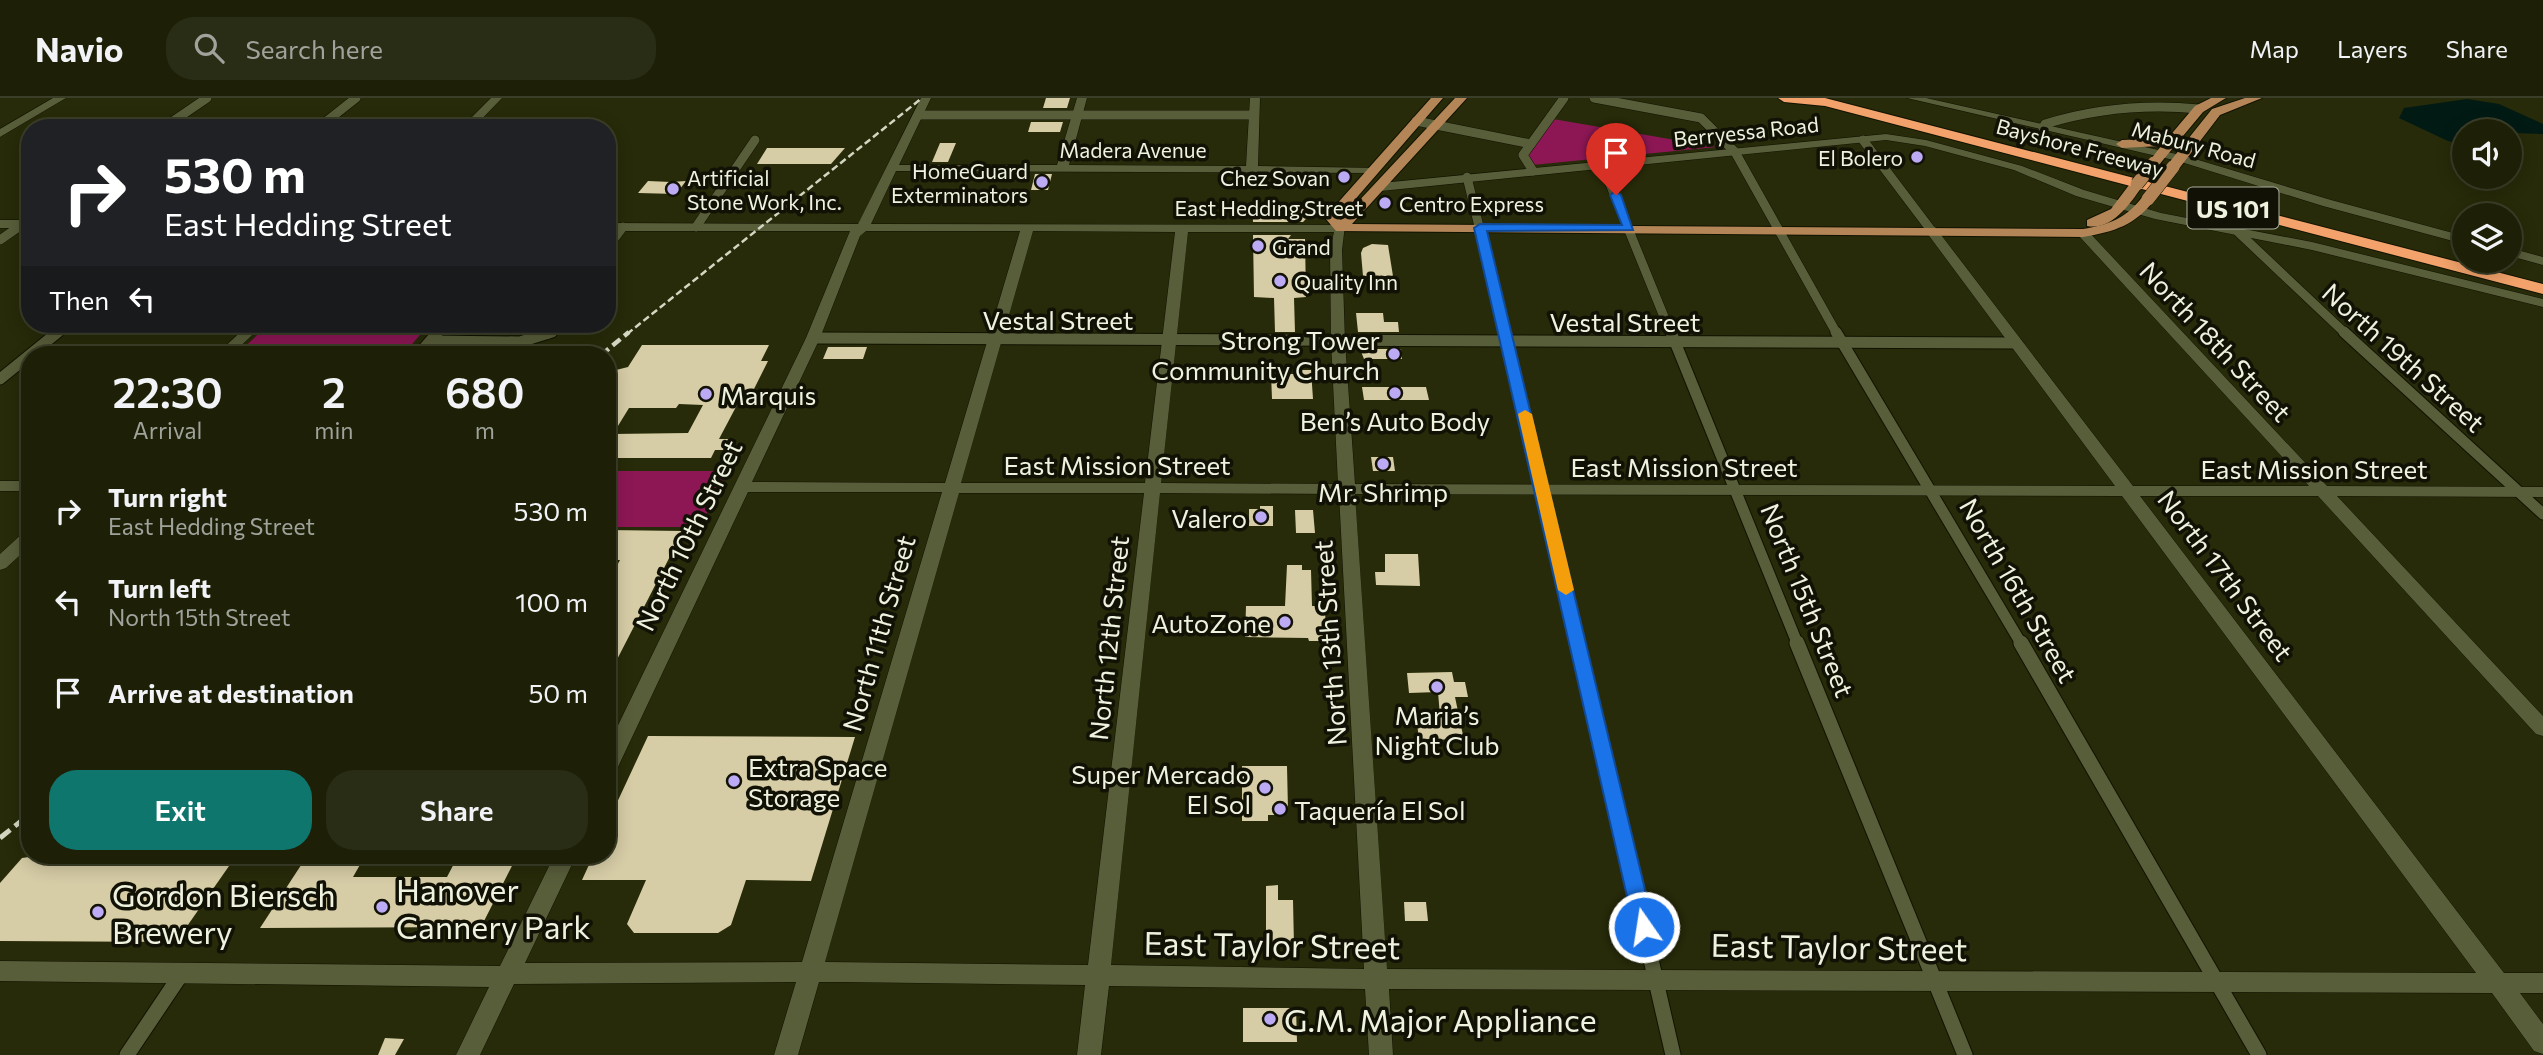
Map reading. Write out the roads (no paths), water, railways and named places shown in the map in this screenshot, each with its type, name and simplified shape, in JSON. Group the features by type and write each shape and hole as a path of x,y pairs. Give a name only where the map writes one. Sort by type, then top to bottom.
{"highway":[{"path":"1784,98 1827,102"},
{"name":"Bayshore Freeway","path":"1810,98 2543,289"},
{"name":"Bayshore Freeway","path":"1857,98 2452,251"},
{"path":"2522,269 2543,274"}],"main road":[{"path":"25,119 61,98"},
{"path":"476,119 498,98"},
{"name":"North 10th Street","path":"616,749 813,338 854,234 863,227 926,98"},
{"path":"1062,168 1082,98"},
{"path":"1252,168 1255,98"},
{"path":"1437,98 1332,218 1340,228 1438,126 1461,98"},
{"name":"Mabury Road","path":"1912,98 2122,144 2158,158 2452,237"},
{"path":"2158,158 2199,109 2220,98"},
{"path":"2177,163 2217,112 2256,98"},
{"path":"0,134 21,122"},
{"name":"Berryessa Road","path":"1381,187 1886,137 1926,143 2018,168 2080,192 2126,199 2238,232 2312,246 2543,303"},
{"path":"2122,144 2172,142"},
{"name":"East Hedding Street","path":"1931,230 1949,226 2080,225 2106,219 2126,199 2158,158"},
{"name":"East Hedding Street","path":"616,227 1629,228 2083,233 2122,225 2145,205 2177,163"},
{"name":"Madera Avenue","path":"892,168 1374,170"},
{"path":"876,201 888,213 911,227"},
{"path":"0,224 21,223"},
{"name":"North 11th Street","path":"786,1055 1028,227"},
{"name":"North 12th Street","path":"1089,1055 1182,228"},
{"name":"North 13th Street","path":"1340,228 1336,250 1338,342 1381,1055"},
{"name":"North 17th Street","path":"1931,230 2543,1043"},
{"name":"North 18th Street","path":"2083,233 2543,729"},
{"path":"2522,255 2543,261"},
{"path":"233,346 247,333"},
{"path":"0,486 21,486"},
{"name":"East Mission Street","path":"741,487 2543,492"},
{"path":"0,564 21,544"},
{"path":"468,1055 561,864"},
{"name":"East Taylor Street","path":"0,971 507,975 810,973 1377,979 1656,978 2218,984 2543,984"}],"street":[{"path":"176,119 206,98"},
{"path":"329,119 356,98"},
{"path":"1532,171 1523,155 1564,98"},
{"name":"North 16th Street","path":"1594,98 1691,114 1701,118 1735,152 1777,229 1933,491 2259,1055"},
{"path":"2043,128 2045,124 2062,119 2097,114 2172,106 2199,109"},
{"path":"919,115 1254,116"},
{"path":"1416,121 1531,144"},
{"path":"696,227 755,140"},
{"name":"North 17th Street","path":"1863,141 1931,230"},
{"name":"North 15th Street","path":"1602,164 1965,1055"},
{"path":"1467,177 1543,490 1672,1055"},
{"path":"0,240 21,227"},
{"path":"616,236 623,227"},
{"name":"North 19th Street","path":"2238,232 2242,240 2543,514"},
{"path":"41,346 58,333"},
{"path":"426,346 438,333"},
{"path":"431,341 528,341 552,333"},
{"name":"Vestal Street","path":"813,338 2016,343"},
{"path":"0,379 21,362"},
{"path":"127,1055 182,973"}],"water":[{"path":"2467,99 2499,104 2543,124 2543,134 2522,133 2522,119 2452,119 2452,142 2399,118 2404,108"}],"railway":[{"path":"627,334 922,98"},
{"path":"612,346 629,332"},
{"path":"0,838 21,821"}],"place":[{"name":"El Bolero","path":"1917,157"},
{"name":"Chez Sovan","path":"1344,177"},
{"name":"HomeGuard Exterminators","path":"1042,182"},
{"name":"Artificial Stone Work, Inc.","path":"673,189"},
{"name":"Centro Express","path":"1385,203"},
{"name":"Grand","path":"1258,246"},
{"name":"Quality Inn","path":"1280,281"},
{"name":"Strong Tower Community Church","path":"1394,354"},
{"name":"Ben’s Auto Body","path":"1395,393"},
{"name":"Marquis","path":"706,394"},
{"name":"Mr. Shrimp","path":"1383,464"},
{"name":"Valero","path":"1261,517"},
{"name":"AutoZone","path":"1285,622"},
{"name":"Maria’s Night Club","path":"1437,687"},
{"name":"Extra Space Storage","path":"734,781"},
{"name":"Super Mercado El Sol","path":"1265,788"},
{"name":"Taquería El Sol","path":"1280,809"},
{"name":"Hanover Cannery Park","path":"382,907"},
{"name":"Gordon Biersch Brewery","path":"98,912"},
{"name":"G.M. Major Appliance","path":"1270,1019"}]}
